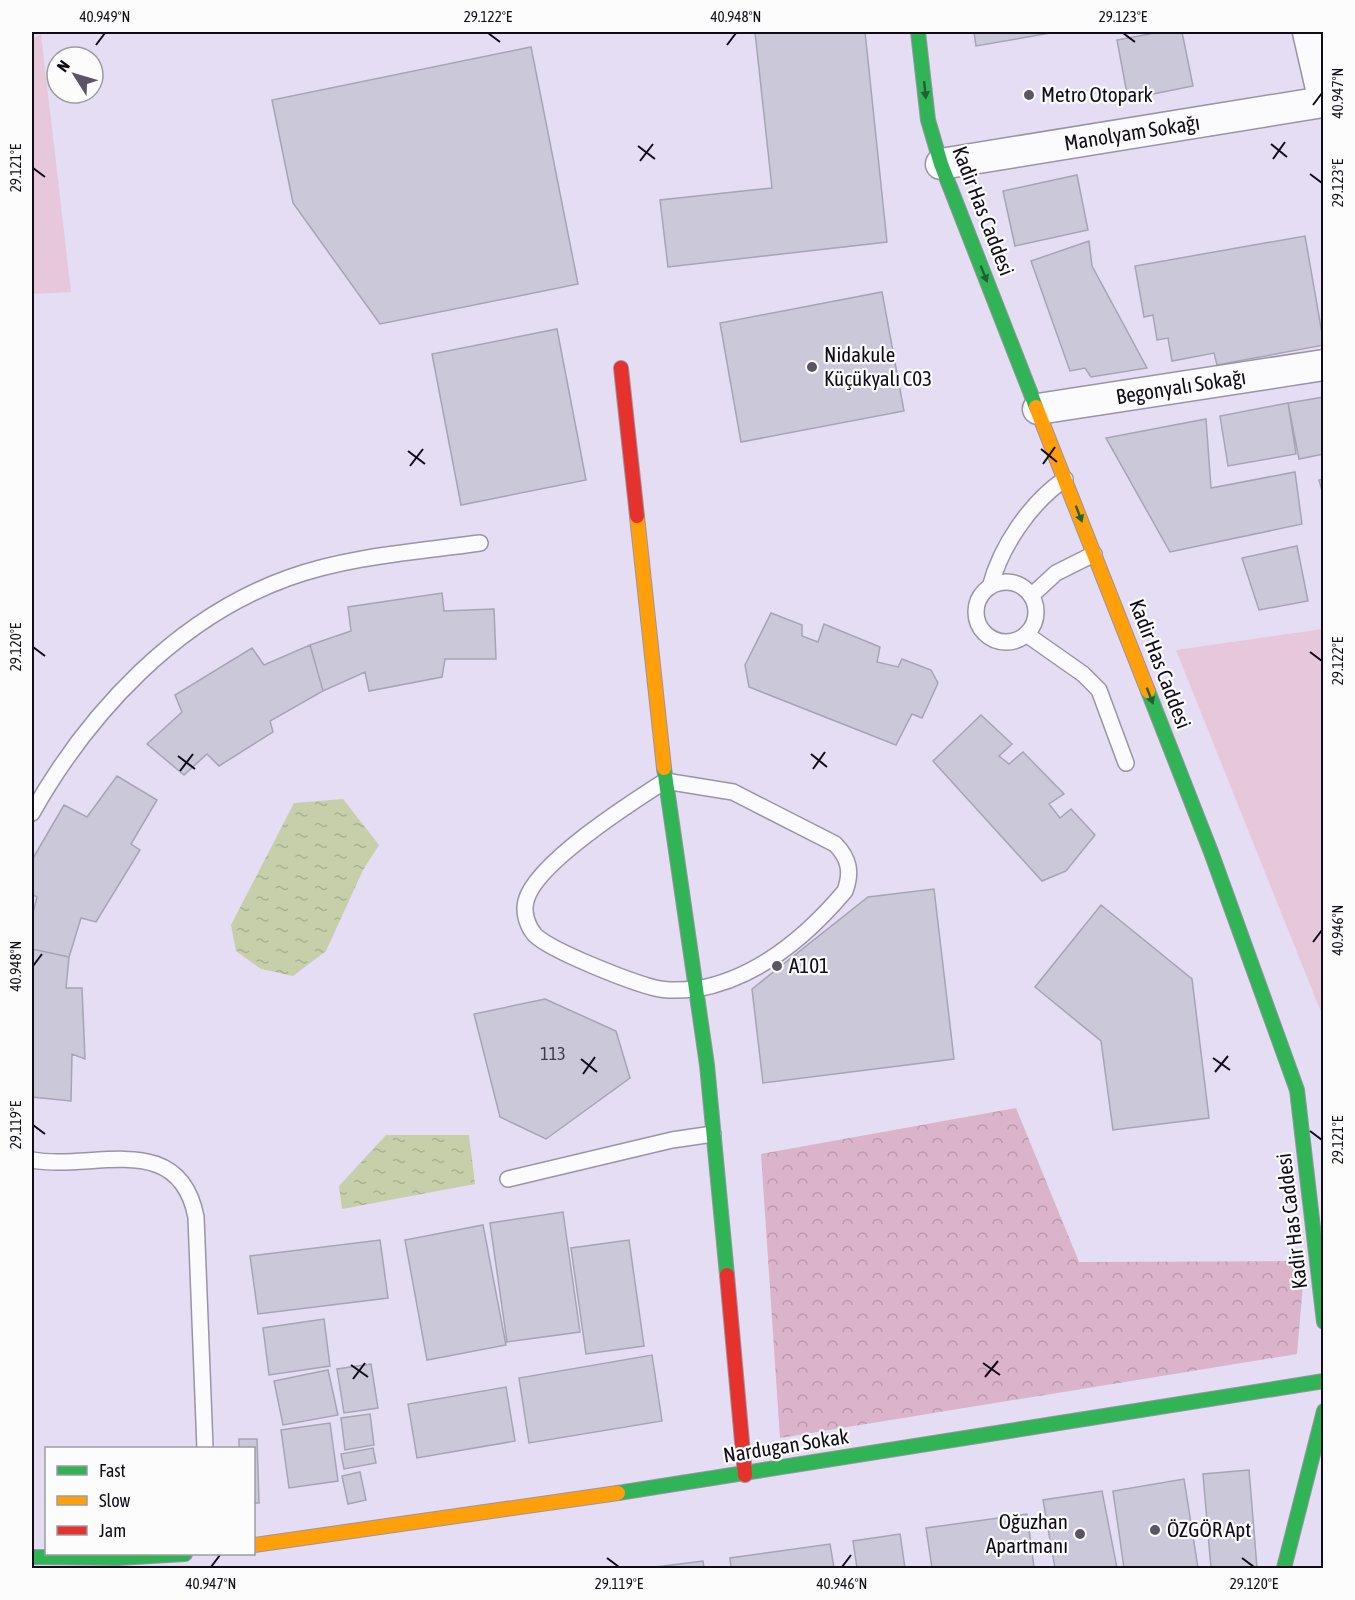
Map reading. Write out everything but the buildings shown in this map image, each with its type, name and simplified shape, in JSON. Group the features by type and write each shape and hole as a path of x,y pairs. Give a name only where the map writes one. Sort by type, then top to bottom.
{"street":[{"name":"Kadir Has Caddesi","path":"918,32 928,120 941,164 1210,852 1297,1090 1319,1268 1323,1322"},
{"path":"1308,32 1323,102"},
{"name":"Manolyam Sokağı","path":"941,164 1323,102"},
{"name":"Begonyalı Sokağı","path":"1038,409 1323,365"},
{"path":"621,368 665,781 713,1134 745,1474"},
{"name":"Nardugan Sokak","path":"255,1545 745,1474 1323,1381"},
{"path":"1284,1569 1323,1411"},
{"path":"32,1557 118,1558 168,1555"}],"lane":[{"path":"990,587 997,560 1039,500 1065,479"},
{"path":"32,813 70,753 98,718 152,662 204,620 260,589 290,578 360,559 480,543"},
{"path":"1031,596 1056,573 1094,554"},
{"path":"1000,583 1012,583 1023,588 1031,596 1036,616 1033,626 1026,634 1017,640 1006,642 986,635 976,616 981,595 990,587 1000,583"},
{"path":"1026,634 1083,674 1099,690 1126,763"},
{"path":"665,781 733,792 835,844 847,859 849,868 849,880 845,891 790,945 747,972 695,989 658,989 599,968 544,941 529,926 525,915 525,903 537,881 596,825 665,781"},
{"path":"508,1179 672,1140 713,1134"},
{"path":"32,1160 52,1162 142,1159 168,1169 188,1189 196,1217 204,1447"}],"shaded area":[{"path":"41,34 45,68 45,105 49,105 71,292 32,294 32,39"},
{"path":"1324,629 1323,1017 1176,650"}],"green space":[{"path":"1016,1108 1079,1262 1305,1261 1297,1354 780,1438 761,1154"}],"water":[{"path":"343,799 379,845 363,870 326,951 293,976 261,969 236,951 231,925 294,803"},
{"path":"386,1135 469,1135 475,1184 342,1209 339,1186"}],"traffic: fast":[{"path":"918,32 928,120 941,164 1036,407"},
{"path":"1148,691 1211,852 1297,1090 1324,1322"},
{"path":"664,768 707,1065 727,1275"},
{"path":"618,1493 1324,1381"},
{"path":"1284,1568 1324,1411"},
{"path":"32,1557 118,1558 168,1555"}],"traffic: slow":[{"path":"1036,407 1148,691"},
{"path":"637,516 664,768"},
{"path":"255,1545 618,1493"}],"traffic: jam":[{"path":"621,368 637,516"},
{"path":"727,1275 745,1475"}],"place":[{"name":"Metro Otopark","path":"1029,95"},
{"name":"Nidakule Küçükyalı C03","path":"812,367"},
{"name":"A101","path":"777,966"},
{"name":"ÖZGÖR Apt","path":"1155,1530"},
{"name":"Oğuzhan Apartmanı","path":"1080,1534"}]}
